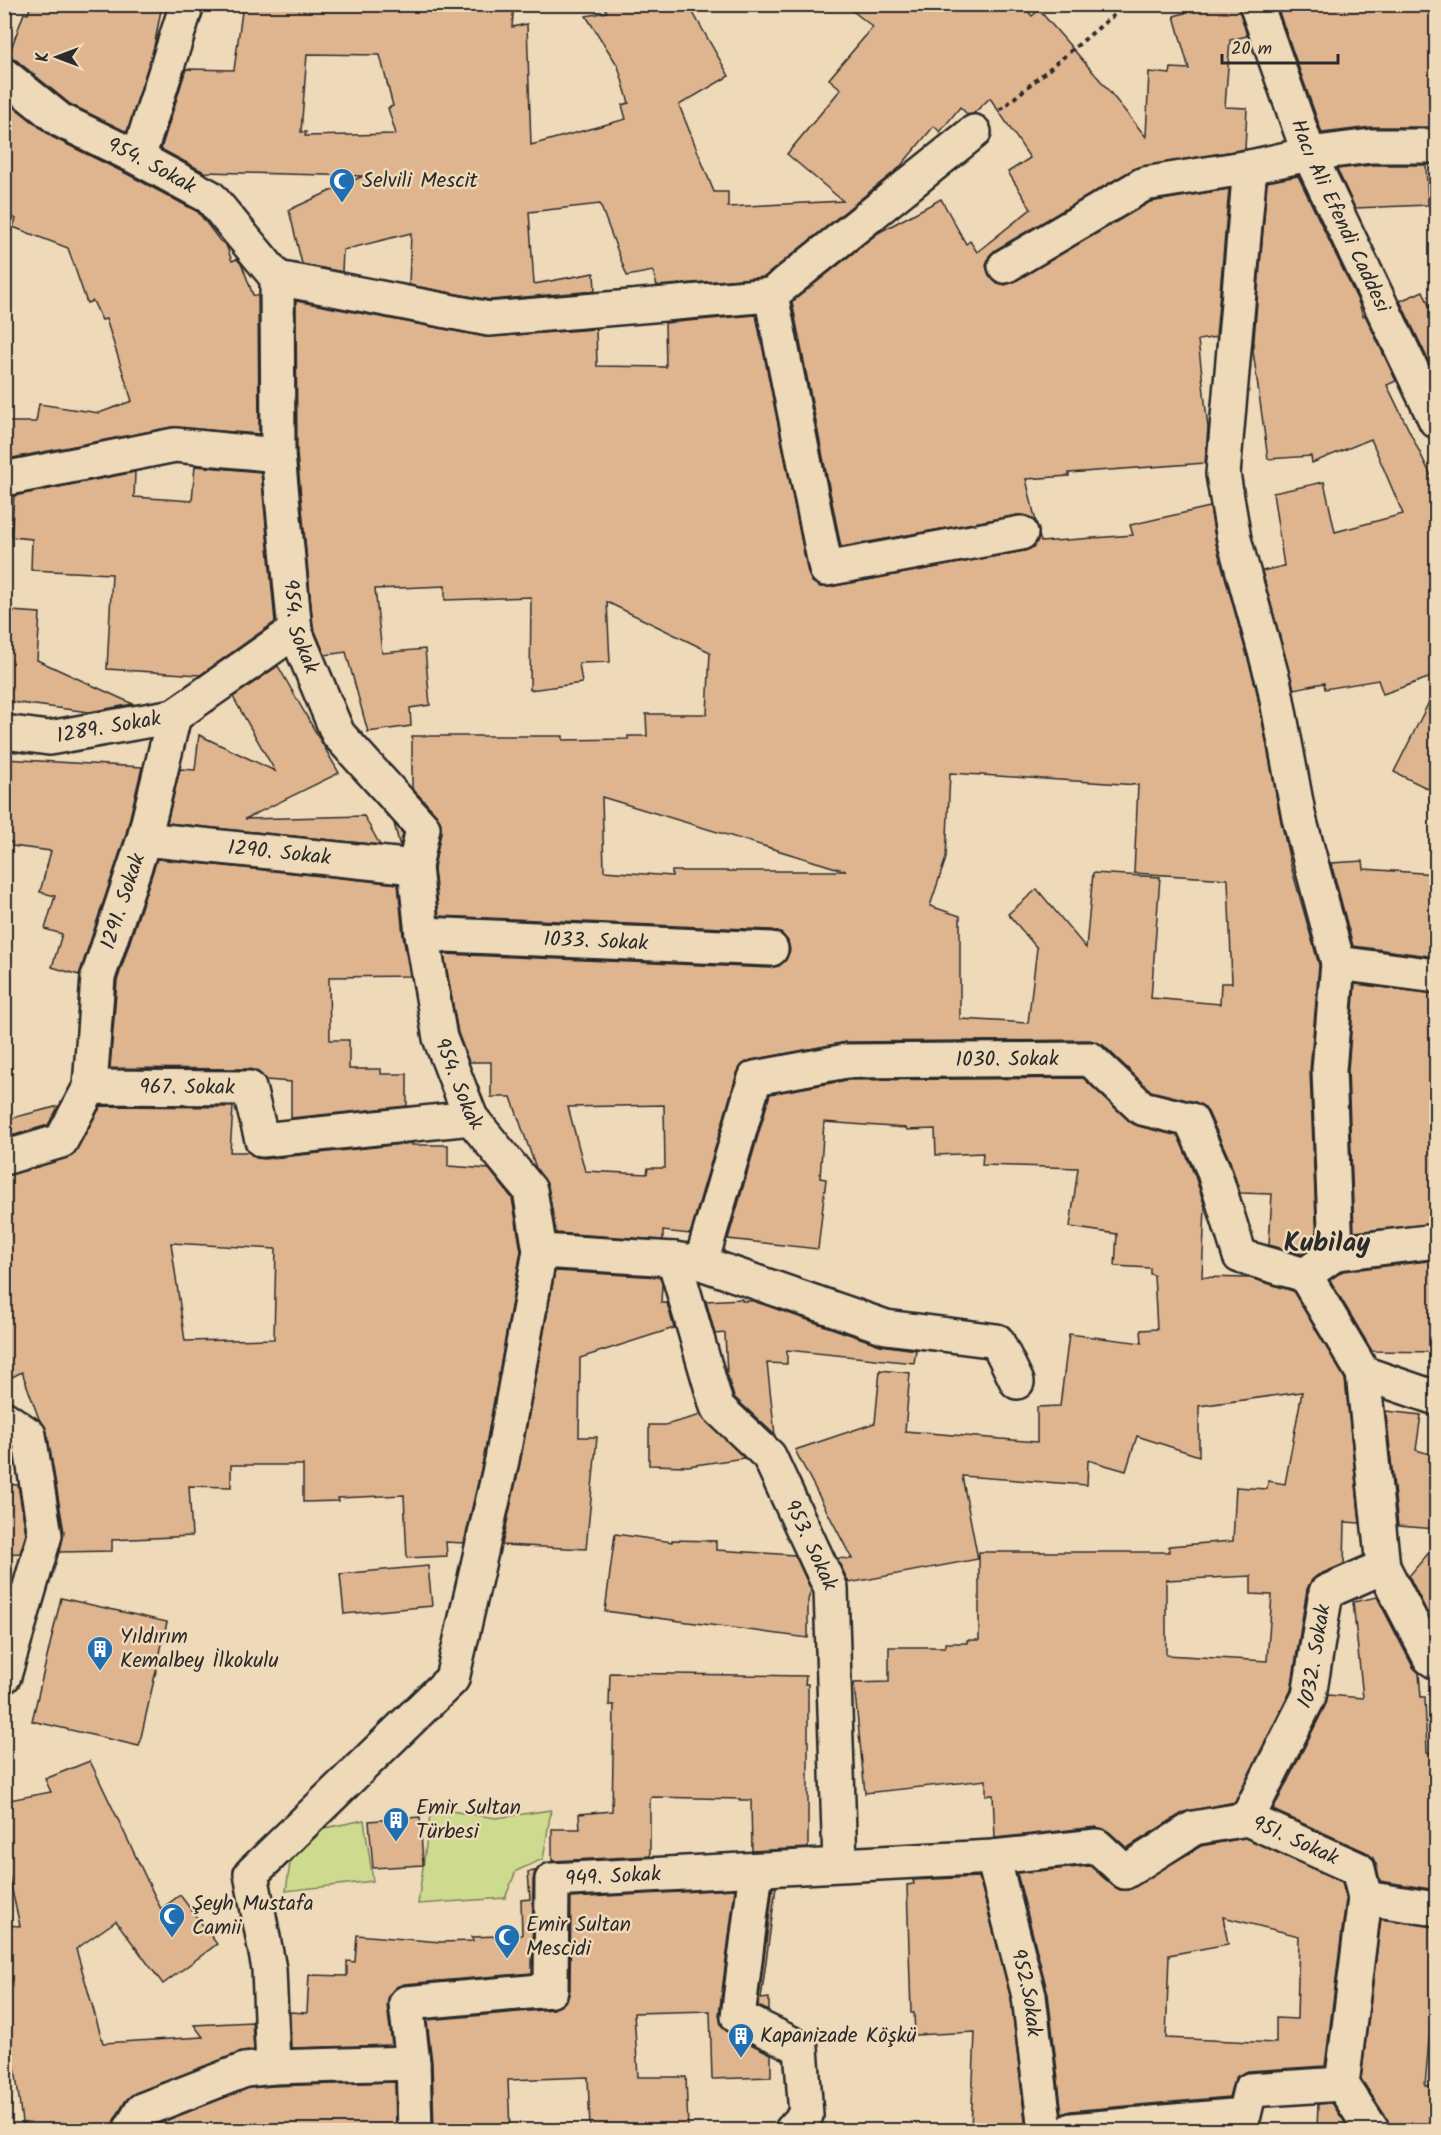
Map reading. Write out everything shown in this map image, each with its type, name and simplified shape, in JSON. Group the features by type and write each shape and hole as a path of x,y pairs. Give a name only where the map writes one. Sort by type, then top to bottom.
{"street":[{"path":"138,158 187,4"},
{"name":"Hacı Ali Efendi Caddesi","path":"1256,4 1308,154 1437,420"},
{"name":"954. Sokak","path":"4,75 60,120 138,158 210,197 277,278 278,455 295,631 338,734 423,828 415,867 422,934 440,1038 471,1118 530,1190 540,1251 502,1460 452,1679 252,1875 269,1969 273,2067"},
{"path":"277,278 489,319 771,295 974,132"},
{"path":"1005,266 1144,184 1250,167 1308,154 1371,146 1437,146"},
{"path":"1250,167 1223,474 1234,539 1274,684 1299,818 1338,963 1329,1070 1336,1253"},
{"path":"771,295 826,569 1021,533"},
{"path":"4,478 175,445 278,455"},
{"name":"1289. Sokak","path":"4,732 49,738 174,716 295,631"},
{"name":"1291. Sokak","path":"90,1087 98,976 144,839 174,716"},
{"name":"1290. Sokak","path":"144,839 415,867"},
{"name":"1033. Sokak","path":"422,934 771,949"},
{"path":"1338,963 1437,976"},
{"name":"1030. Sokak","path":"688,1261 755,1078 846,1061 1089,1059 1142,1108 1191,1120 1213,1168 1240,1256 1305,1275"},
{"path":"4,1158 61,1141 90,1087"},
{"name":"967. Sokak","path":"90,1087 249,1088 262,1140 471,1118"},
{"path":"1437,1241 1336,1253 1305,1275 1363,1373 1383,1567 1430,1658 1437,1662"},
{"path":"540,1251 688,1261 886,1327 997,1341 1017,1382"},
{"name":"953. Sokak","path":"688,1261 717,1407 769,1456 831,1589 840,1864"},
{"path":"1363,1373 1437,1398"},
{"path":"4,1418 29,1435 45,1535 4,1676"},
{"name":"1032. Sokak","path":"1247,1819 1308,1696 1326,1592 1383,1567"},
{"name":"951. Sokak","path":"840,1864 993,1857 1097,1846 1125,1872 1194,1828 1247,1819 1358,1869 1365,1898 1342,2084"},
{"name":"952.Sokak","path":"993,1857 1029,1996 1045,2130"},
{"name":"949. Sokak","path":"416,2130 406,2003 551,1989 552,1880 840,1864"},
{"path":"756,1870 738,2017 801,2048 806,2115 792,2130"},
{"path":"1365,1898 1437,1909"},
{"path":"130,2130 142,2110 245,2070 273,2067 412,2063"},
{"path":"1072,2130 1244,2115 1250,2090 1342,2084 1372,2130"}],"path":[{"path":"974,132 1127,4"}],"green space":[{"path":"431,1808 496,1818 551,1810 543,1859 516,1871 505,1898 418,1904"},
{"path":"364,1820 373,1881 286,1891 290,1863 311,1831"}],"building":[{"path":"31,4 134,4 161,10 154,47 127,132 70,104 16,60 8,57 24,13 28,14"},
{"path":"243,4 514,4 512,27 527,24 531,145 626,119 622,105 629,103 618,66 586,16 607,12 603,4 688,4 729,76 679,105 714,192 728,192 728,207 843,201 787,154 841,89 829,79 873,27 844,4 1021,4 1032,16 1039,10 1146,137 1149,72 1170,74 1171,68 1189,69 1174,16 1215,4 1238,4 1247,36 1230,40 1225,107 1247,108 1245,149 1135,168 995,250 989,256 986,266 995,282 1005,285 1014,282 1150,202 1229,189 1216,337 1198,340 1208,428 1205,463 1069,473 1069,476 1026,479 1036,522 1028,516 1018,515 841,547 792,302 878,233 941,199 966,244 970,241 977,252 1031,209 1008,172 1030,158 990,98 973,114 968,115 960,107 940,132 934,126 899,168 764,277 657,286 653,271 627,276 600,204 529,212 534,284 594,273 595,291 490,300 409,285 411,233 343,250 342,272 302,264 289,210 363,176 204,172 161,149 186,69 234,70","holes":["307,54 380,55 393,106 388,108 396,134 305,136 306,132 301,132"]},
{"path":"1276,4 1359,4 1437,8 1437,127 1371,127 1322,133"},
{"path":"4,99 52,137 198,212 220,241 226,245 232,261 237,259 242,265 253,295 258,296 259,434 172,427 7,459 7,422 36,422 39,404 99,413 132,401 106,319 102,320 93,301 87,303 68,248 13,227 16,219 4,211"},
{"path":"1372,165 1426,165 1428,205 1355,208 1337,169"},
{"path":"1298,176 1396,381 1387,385 1437,488 1437,675 1383,694 1378,680 1325,689 1324,683 1294,689 1262,571 1284,566 1273,493 1324,482 1335,532 1403,514 1371,439 1312,463 1311,456 1268,459 1253,351 1267,182"},
{"path":"1423,291 1437,324 1437,366 1432,368 1400,301"},
{"path":"296,301 486,337 596,329 597,366 666,367 665,323 756,315 808,573 812,582 820,587 1024,551 1034,547 1039,535 1041,542 1133,535 1130,525 1210,507 1216,544 1256,688 1291,866 1319,965 1310,1071 1317,1244 1302,1254 1269,1245 1272,1194 1240,1193 1230,1161 1208,1112 1203,1106 1151,1091 1103,1045 1090,1040 846,1042 751,1060 742,1065 737,1073 690,1234 663,1231 663,1240 556,1233 548,1186 536,1168 511,1097 491,1097 491,1062 469,1062 458,1033 444,954 770,968 779,966 786,960 790,950 788,941 782,934 772,930 439,916 434,868 441,824 437,815 412,788 412,736 563,736 563,740 628,739 628,736 647,736 646,714 707,714 710,652 607,602 610,662 579,663 582,683 530,690 531,597 445,600 445,586 375,589 382,653 425,649 430,705 410,708 411,726 368,732 346,652 325,655 313,626 297,454","holes":["950,773 1138,785 1134,873 1228,879 1232,983 1221,983 1220,1004 1151,998 1160,877 1093,873 1086,948 1037,889 1008,914 1037,948 1028,1023 960,1019 960,916 930,906 946,858","602,797 846,871 672,871 672,876 604,871","664,1105 665,1168 648,1168 647,1174 585,1171 568,1107"]},
{"path":"195,466 261,472 275,622 200,675 107,669 112,574 31,570 32,539 11,537 14,496 135,472 134,497 192,501"},
{"path":"11,611 40,613 37,660 133,704 89,712 4,701 4,645 8,646"},
{"path":"278,666 339,773 245,819 364,816 380,845 167,823 180,769 195,770 199,735 275,771 233,697"},
{"path":"1437,686 1437,793 1394,772"},
{"path":"4,759 142,767 126,834 79,975 52,967 62,934 45,929 55,896 40,892 51,851 12,846 12,842 4,842"},
{"path":"394,823 403,834 400,847"},
{"path":"157,859 398,884 410,976 329,977 330,1040 349,1040 349,1069 381,1069 381,1074 407,1074 407,1106 291,1118 291,1082 266,1080 257,1071 249,1069 110,1068 117,981"},
{"path":"1363,861 1364,869 1436,874 1434,939 1437,940 1437,957 1353,946 1331,863"},
{"path":"1355,984 1437,994 1437,1223 1354,1232 1348,1070"},
{"path":"1083,1078 1130,1122 1178,1136 1205,1207 1202,1277 1250,1278 1293,1291 1345,1379 1360,1523 1345,1522 1344,1564 1318,1575 1307,1589 1291,1690 1235,1802 1184,1812 1127,1848 1109,1832 1096,1827 995,1838 993,1795 986,1795 986,1780 865,1793 854,1683 889,1682 889,1647 945,1647 945,1643 967,1643 967,1640 979,1640 979,1552 1169,1552 1169,1546 1233,1541 1236,1487 1267,1489 1268,1481 1285,1484 1302,1392 1199,1406 1199,1456 1137,1436 1126,1471 1088,1460 1087,1485 962,1476 978,1559 849,1583 837,1558 852,1559 795,1450 875,1423 880,1370 910,1373 905,1431 1037,1442 1037,1407 1060,1406 1069,1334 1142,1343 1141,1330 1157,1329 1154,1275 1150,1274 1150,1268 1115,1266 1117,1234 1070,1227 1078,1168 982,1165 983,1153 936,1155 935,1129 907,1130 906,1128 824,1122 820,1178 826,1179 818,1249 728,1239 770,1094 848,1080","holes":["1251,1576 1251,1594 1272,1595 1267,1661 1166,1655 1166,1580"]},
{"path":"59,1106 48,1125 4,1138 4,1120"},
{"path":"101,1106 233,1107 230,1152 248,1152 256,1158 264,1159 412,1143 412,1145 448,1145 448,1166 489,1169 512,1198 521,1251 484,1456 464,1543 446,1542 447,1556 407,1558 404,1495 303,1502 303,1465 231,1465 231,1487 189,1486 192,1536 112,1540 112,1551 60,1552 64,1532 47,1432 39,1419 22,1372 4,1381 4,1176 72,1156","holes":["171,1243 276,1249 274,1339 185,1341"]},
{"path":"1437,1260 1437,1352 1372,1351 1330,1280 1343,1271"},
{"path":"555,1271 660,1277 661,1303 667,1303 674,1328 580,1358 579,1437 597,1437 586,1549 502,1545 520,1463"},
{"path":"742,1299 742,1301 753,1301 880,1345 916,1350 914,1363 787,1350 787,1364 767,1363 775,1435 734,1397 727,1375 725,1333 715,1334 706,1301"},
{"path":"1386,1411 1421,1415 1416,1450 1437,1456 1437,1529 1398,1526"},
{"path":"701,1415 744,1458 688,1466 649,1465 649,1425 665,1425"},
{"path":"4,1484 18,1485 26,1534 20,1553 4,1554"},
{"path":"615,1534 672,1542 672,1540 716,1541 716,1550 795,1555 811,1590 808,1600 808,1638 605,1611"},
{"path":"1437,1543 1437,1604 1428,1614 1409,1576"},
{"path":"428,1566 432,1606 344,1614 340,1574"},
{"path":"1377,1597 1413,1667 1419,1673 1421,1697 1425,1697 1427,1753 1437,1753 1437,1890 1380,1881 1376,1864 1366,1852 1273,1810 1326,1704 1328,1695 1363,1698 1353,1602"},
{"name":"Yıldırım Kemalbey İlkokulu","path":"61,1598 167,1622 139,1746 32,1721"},
{"path":"610,1673 806,1676 805,1684 808,1684 808,1848 752,1851 751,1800 652,1797 650,1799 650,1856 552,1861 552,1829 580,1829 579,1814 612,1811 614,1705 609,1705"},
{"path":"90,1761 161,1909 180,1895 217,1944 163,1984 116,1921 76,1949 103,2043 203,2037 194,2025 252,2022 254,2050 238,2053 135,2093 126,2100 111,2130 23,2130 15,2067 4,2066 4,1925 20,1926 4,1854 4,1801 51,1792 45,1779"},
{"name":"Emir Sultan Türbesi","path":"420,1817 423,1865 373,1868 369,1821"},
{"path":"1245,1838 1342,1882 1346,1899 1325,2066 1248,2071 1237,2076 1229,2097 1070,2111 1062,2114 1048,1994 1017,1873 1090,1866 1113,1886 1120,1890 1128,1890 1201,1846","holes":["1223,1917 1299,1936 1297,2019 1276,2018 1276,2043 1166,2038 1169,1955 1228,1944"]},
{"path":"535,1871 532,1973 404,1984 396,1987 389,1995 387,2005 392,2045 291,2048 290,2012 307,2013 309,1975 347,1976 347,1961 355,1962 357,1935 441,1942 473,1941 472,1937 522,1935 521,1900 530,1899 528,1872"},
{"path":"979,1877 1011,1999 1026,2130 971,2130 975,2032 915,2035 914,2013 911,2013 907,1885 914,1884 913,1880"},
{"path":"773,1887 776,1887 761,1999 769,1998 769,2011 758,2006"},
{"path":"735,1889 719,2015 721,2025 730,2034 771,2054 771,2077 712,2079 710,2011 634,2013 638,2077 686,2077 688,2130 590,2130 588,2077 508,2080 510,2130 434,2130 432,2062 427,2020 553,2009 562,2005 568,1998 570,1990 571,1898"},
{"path":"1381,1919 1437,1927 1437,1951 1425,2086 1431,2086 1429,2130 1390,2130 1388,2120 1361,2079"},
{"path":"395,2082 396,2130 152,2130 155,2125 249,2088"},
{"path":"1332,2103 1350,2130 1317,2130 1318,2104"}],"place":[{"name":"Selvili Mescit","path":"342,204"},
{"name":"Yıldırım Kemalbey İlkokulu","path":"100,1672"},
{"name":"Emir Sultan Türbesi","path":"396,1843"},
{"name":"Şeyh Mustafa Camii","path":"172,1939"},
{"name":"Emir Sultan Mescidi","path":"507,1960"},
{"name":"Kapanizade Köşkü","path":"741,2059"}],"district":[{"name":"Kubilay","path":"1327,1243"}]}
